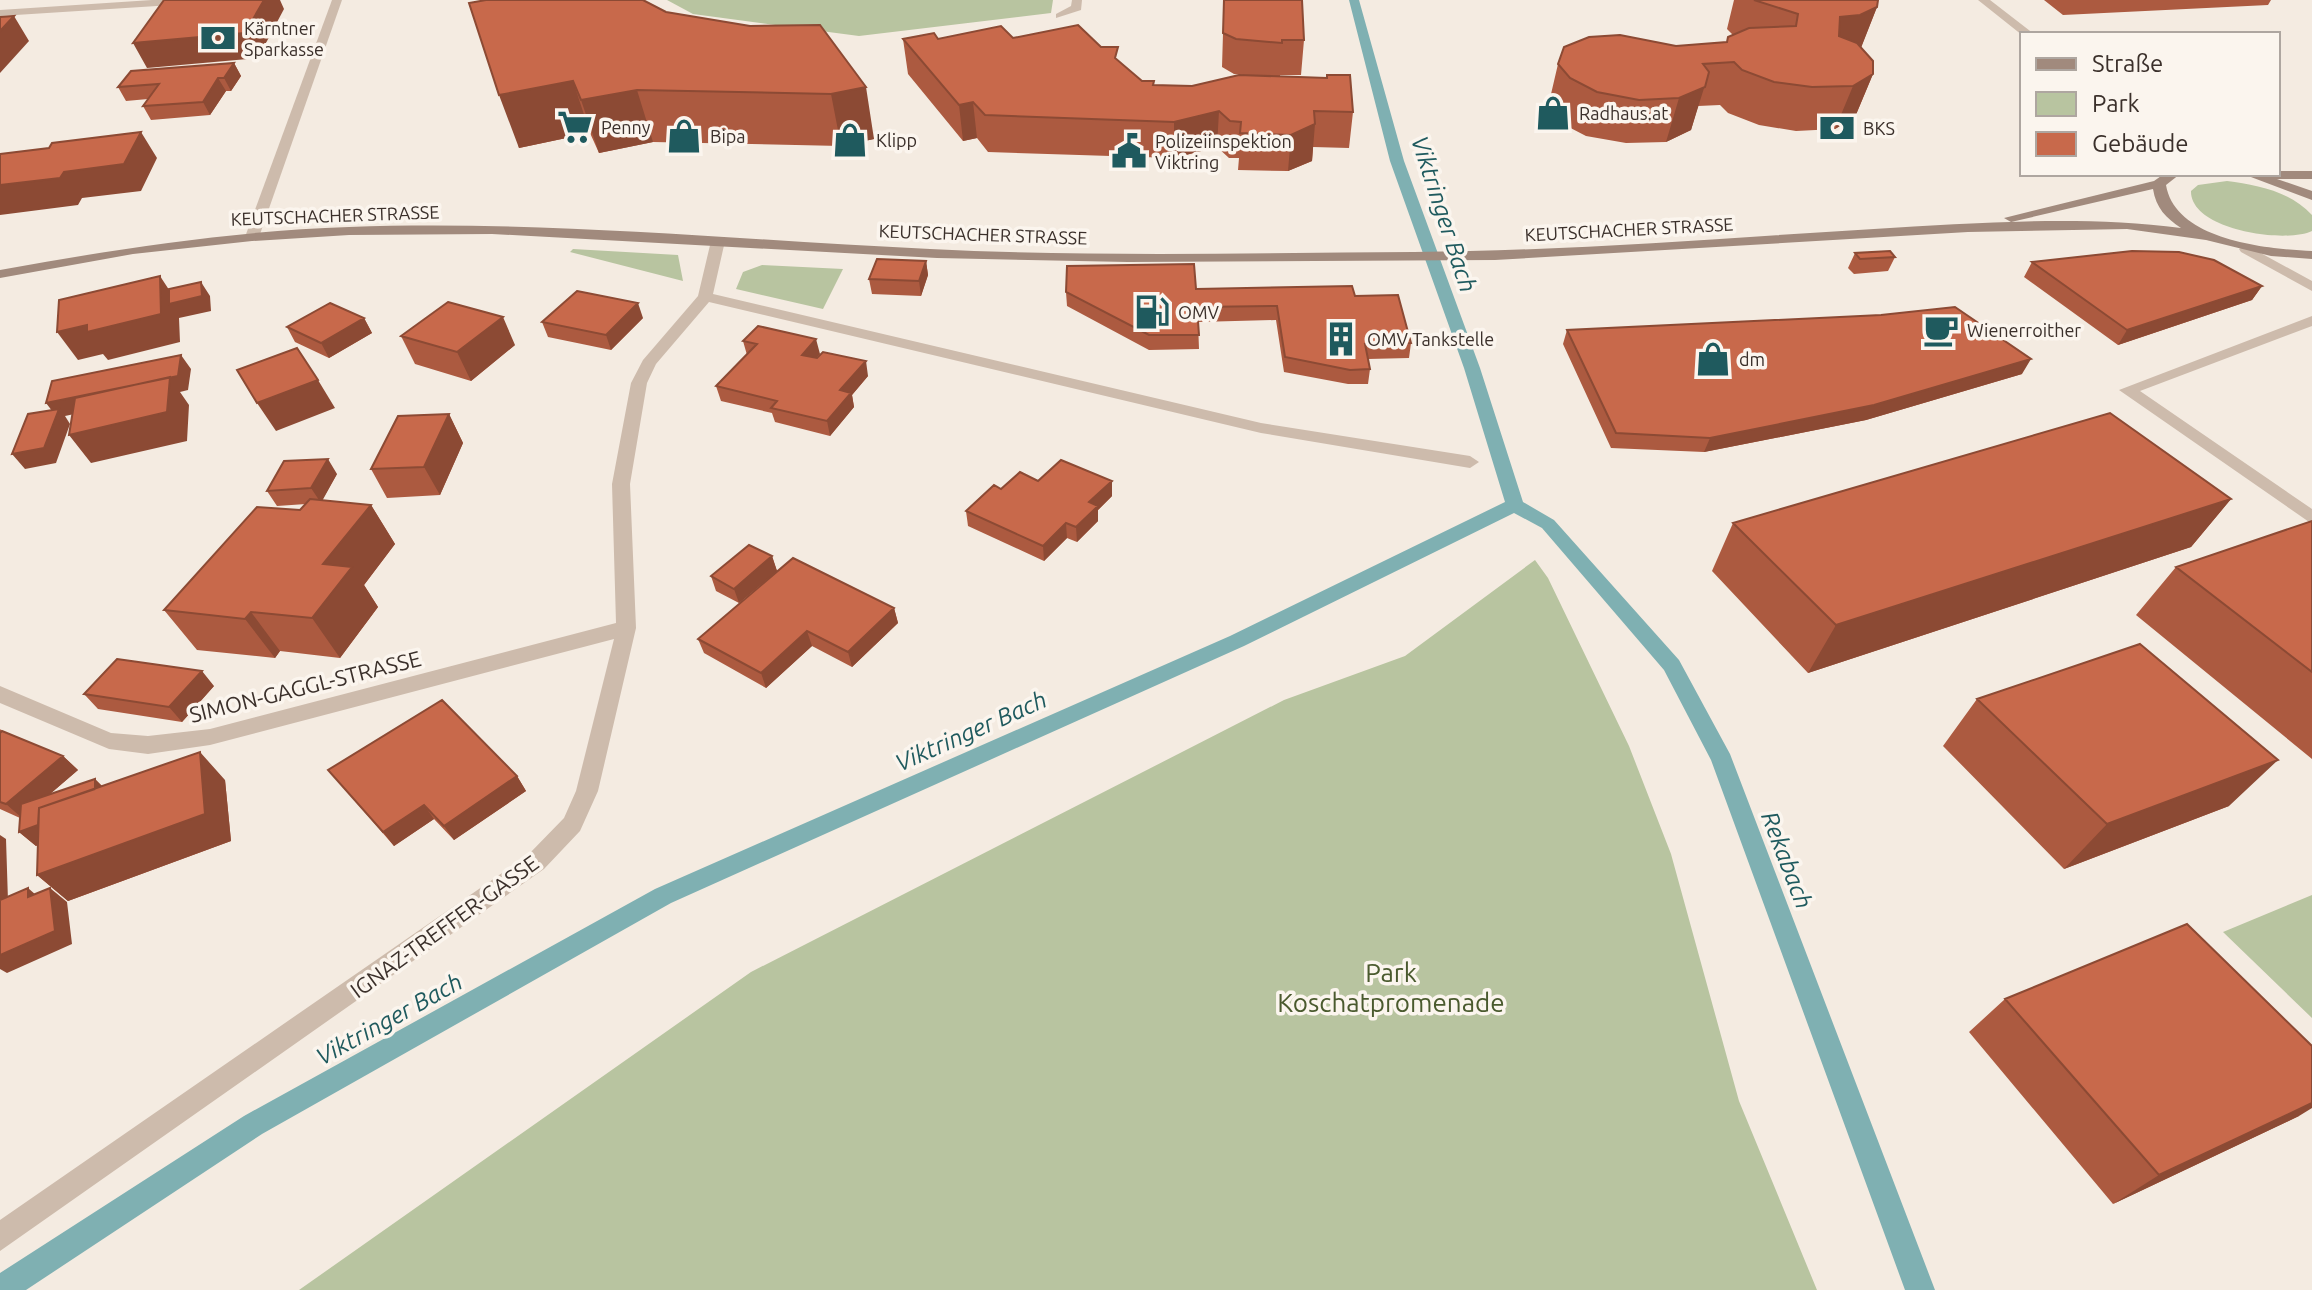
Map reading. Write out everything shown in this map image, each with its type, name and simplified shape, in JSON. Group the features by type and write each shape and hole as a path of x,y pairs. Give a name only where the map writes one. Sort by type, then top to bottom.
{"main road":[{"path":"2280,174 2312,175"},
{"name":"KEUTSCHACHER STRASSE","path":"1968,228 2159,184 2170,176"},
{"path":"2257,176 2312,196"},
{"name":"KEUTSCHACHER STRASSE","path":"2159,184 2157,195 2165,208 2209,236"},
{"name":"KEUTSCHACHER STRASSE","path":"0,274 133,250 252,237 349,231 492,230 937,254 1362,258 1495,256 1968,228 2127,225 2209,236 2246,249 2312,255"}],"street":[{"path":"0,13 204,0"},
{"path":"252,237 337,0"},
{"path":"1060,16 1077,8 1077,0"},
{"path":"1983,0 2025,32"},
{"name":"IGNAZ-TREFFER-GASSE","path":"0,1237 536,862 572,824 587,791 626,628 621,484 639,383 649,363 705,297 718,241"},
{"path":"2246,249 2312,287"},
{"path":"705,297 1261,428 1470,462"},
{"path":"2312,321 2127,390 2312,518"},
{"name":"SIMON-GAGGL-STRASSE","path":"0,694 109,741 148,745 210,737 626,628"}],"green space":[{"path":"667,0 1053,0 1051,13 859,36 693,14"},
{"path":"2227,181 2261,187 2294,200 2312,215 2312,231 2299,235 2262,234 2222,224 2206,216 2195,204 2191,191 2198,185"},
{"path":"573,249 678,255 683,281 570,252"},
{"path":"762,265 843,269 823,309 736,289 743,272"},
{"name":"Park Koschatpromenade","path":"1535,560 1548,578 1629,746 1671,854 1739,1101 1817,1290 299,1290 751,972 1284,700 1405,656"},
{"path":"2312,895 2312,1018 2223,932"}],"building":[{"path":"164,0 264,0 245,33 133,43"},
{"path":"486,0 643,0 666,12 750,26 820,25 866,87 831,94 637,90 581,100 573,81 499,95 469,3"},
{"path":"1224,0 1302,0 1304,40 1282,40 1282,43 1236,39 1223,33"},
{"path":"1754,0 1878,0 1877,7 1860,15 1840,17 1839,36 1857,43 1873,61 1873,74 1853,86 1812,87 1774,82 1742,70 1734,62 1703,64 1709,72 1705,87 1679,98 1639,100 1597,92 1570,78 1558,64 1564,47 1589,37 1620,35 1676,46 1727,42 1728,37 1749,28 1796,26 1798,14"},
{"path":"14,16 0,31 0,17"},
{"path":"1078,25 1101,47 1118,47 1115,58 1142,81 1154,81 1153,85 1192,86 1239,75 1327,78 1327,75 1350,75 1353,112 1314,111 1315,124 1291,135 1240,133 1241,122 1230,121 1219,111 1174,122 985,115 973,102 959,105 903,39 934,33 938,39 1001,26 1013,38"},
{"path":"234,63 224,78 218,78 203,102 143,106 159,84 118,87 131,71"},
{"path":"141,132 124,164 64,172 60,178 0,185 0,154 49,148 52,143"},
{"path":"1890,251 1895,257 1860,259 1855,253"},
{"path":"2132,251 2179,252 2214,260 2262,286 2127,330 2032,262"},
{"path":"877,259 926,261 919,281 869,279"},
{"path":"1194,264 1196,289 1352,286 1355,296 1398,295 1411,343 1365,344 1370,369 1350,370 1285,357 1277,306 1197,307 1199,335 1149,335 1066,292 1067,266"},
{"path":"160,276 161,314 87,332 87,325 57,332 59,300"},
{"path":"201,282 202,296 169,304 169,289"},
{"path":"577,291 638,303 606,335 542,322"},
{"path":"448,302 503,317 457,352 401,336"},
{"path":"330,303 364,318 321,343 287,327"},
{"path":"1955,307 2031,359 1874,405 1710,438 1616,433 1567,330 1881,315"},
{"path":"758,326 816,339 802,355 817,358 823,352 866,361 840,390 851,393 827,421 771,408 777,401 716,386 757,344 743,341"},
{"path":"297,348 318,380 257,403 237,370"},
{"path":"181,355 178,376 46,403 52,381"},
{"path":"170,377 167,412 69,435 75,398"},
{"path":"59,409 44,448 12,454 28,414"},
{"path":"2110,413 2231,499 1836,625 1733,523"},
{"path":"449,414 424,467 371,469 398,416"},
{"path":"328,459 311,488 267,491 284,461"},
{"path":"1061,460 1112,481 1089,502 1098,506 1076,527 1066,523 1043,546 966,511 994,485 1001,489 1020,472 1038,481"},
{"path":"310,499 371,505 323,564 352,567 312,618 251,612 245,619 164,610 257,507 300,510"},
{"path":"2312,521 2312,672 2176,567"},
{"path":"749,545 772,556 734,589 711,576"},
{"path":"793,558 894,608 848,652 807,631 761,673 698,639"},
{"path":"2140,644 2278,760 2107,824 1977,699"},
{"path":"117,659 202,671 169,707 84,694"},
{"path":"442,700 517,776 444,826 424,805 383,832 328,770"},
{"path":"2,731 63,756 6,804 0,802"},
{"path":"200,752 205,814 37,875 39,808"},
{"path":"95,779 95,789 39,808 38,825 19,832 21,804"},
{"path":"28,888 28,897 50,888 55,931 0,955 0,900"},
{"path":"2187,924 2312,1046 2312,1103 2159,1175 2005,999"}],"waterway":[{"name":"Viktringer Bach","path":"1354,0 1397,161 1472,368 1515,505"},
{"name":"Viktringer Bach","path":"0,1290 253,1125 663,896 1237,641 1515,505"},
{"name":"Rekabach","path":"1515,505 1548,524 1672,665 1722,760 1920,1290"}],"place":[{"name":"Kärntner Sparkasse","path":"218,38"},
{"name":"Radhaus.at","path":"1553,113"},
{"name":"Penny","path":"575,127"},
{"name":"BKS","path":"1837,128"},
{"name":"Bipa","path":"684,136"},
{"name":"Klipp","path":"850,140"},
{"name":"Polizeiinspektion Viktring","path":"1129,151"},
{"name":"OMV","path":"1152,312"},
{"name":"Wienerroither","path":"1941,330"},
{"name":"OMV Tankstelle","path":"1341,339"},
{"name":"dm","path":"1713,359"}]}
